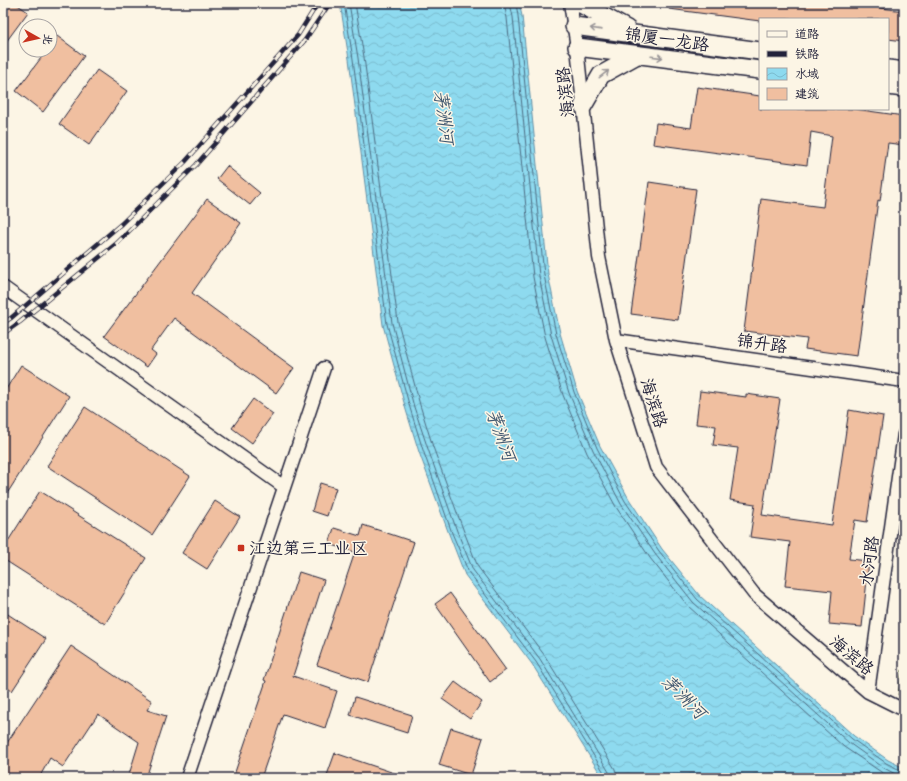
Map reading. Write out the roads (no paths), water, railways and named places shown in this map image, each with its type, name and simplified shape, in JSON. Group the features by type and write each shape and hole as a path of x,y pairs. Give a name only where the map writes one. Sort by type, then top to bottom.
{"street":[{"name":"海滨路","path":"570,3 577,47 599,257 616,340 656,467 754,594 868,692 904,710"},
{"path":"579,3 604,18 640,35"},
{"name":"锦厦一龙路","path":"574,26 759,51"},
{"name":"锦厦一龙路","path":"577,47 759,70"},
{"path":"583,106 601,75 637,55"},
{"path":"889,69 904,71"},
{"path":"889,86 904,88"},
{"path":"3,287 284,488"},
{"name":"锦升路","path":"616,340 904,381"},
{"path":"188,778 324,368"},
{"name":"水河路","path":"868,692 904,434"}],"water":[{"name":"茅洲河","path":"340,3 519,3 522,16 548,274 560,333 577,391 600,446 629,499 662,549 700,596 854,736 888,760 904,768 904,778 603,778 532,664 465,575 419,452 383,325 349,59"}],"railway":[{"path":"3,323 11,318 121,224 185,162 298,35 318,3"},
{"path":"3,334 20,322 117,243 196,165 305,40 330,3"}],"place":[{"name":"江边第三工业区","path":"241,548"}]}
